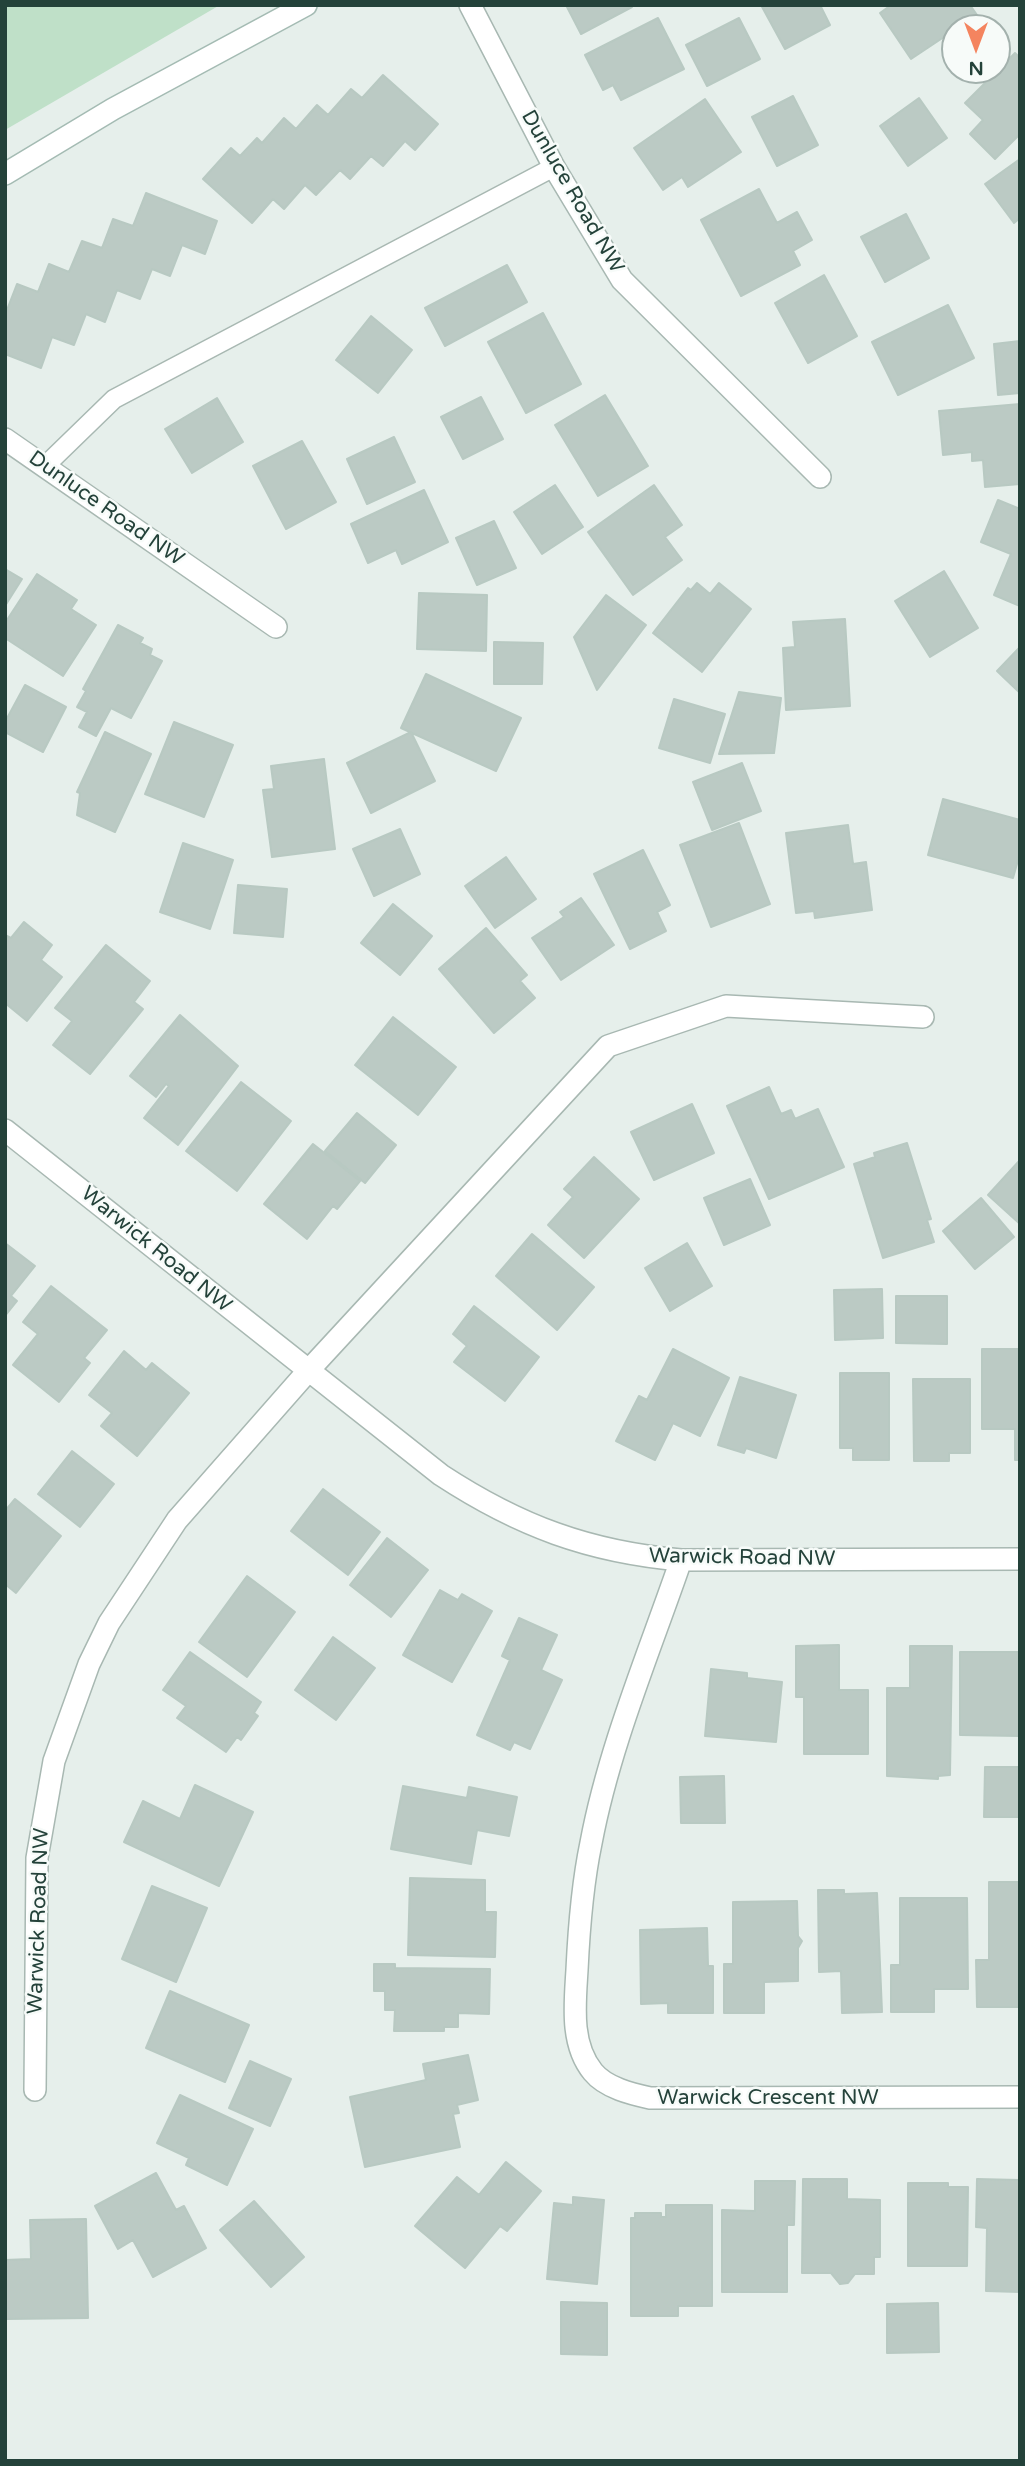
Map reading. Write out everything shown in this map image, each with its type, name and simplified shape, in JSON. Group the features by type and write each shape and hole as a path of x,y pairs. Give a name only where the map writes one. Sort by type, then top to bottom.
{"street":[{"path":"5,174 113,109 306,5"},
{"name":"Dunluce Road NW","path":"470,5 554,167 622,281 820,477"},
{"name":"Dunluce Road NW","path":"5,439 276,627"},
{"name":"Warwick Road NW","path":"35,2090 34,1941 37,1858 51,1772 69,1714 89,1664 129,1588 177,1520 308,1371 608,1046 726,1006 923,1017"},
{"name":"Warwick Road NW","path":"5,1130 441,1475 507,1514 589,1547 636,1556 681,1560 1020,1559"},
{"name":"Warwick Crescent NW","path":"681,1560 607,1774 580,1906 575,2026 580,2050 594,2074 626,2092 650,2098 1020,2097"}],"lane":[{"path":"45,467 114,399 554,167"}],"green space":[{"path":"5,5 220,5 5,130"}],"building":[{"path":"566,5 631,5 632,7 581,34"},
{"path":"761,5 820,5 830,25 785,49"},
{"path":"891,5 970,5 976,14 941,14 941,39 911,59 880,13"},
{"path":"658,18 684,69 621,100 613,85 603,90 585,55"},
{"path":"739,18 760,59 707,86 686,45"},
{"path":"1015,53 1020,58 1020,134 995,159 970,134 983,120 965,103 984,84 1011,84 1011,57"},
{"path":"383,75 438,124 415,150 405,141 383,166 371,156 350,179 340,170 316,195 305,185 284,209 273,199 252,223 203,179 231,148 240,156 257,138 262,143 284,118 296,129 317,105 328,115 351,89 362,98"},
{"path":"793,96 818,145 777,166 752,117"},
{"path":"919,98 947,138 908,166 880,126"},
{"path":"705,99 741,152 688,187 682,177 663,190 634,148"},
{"path":"1020,159 1020,218 1014,223 985,184"},
{"path":"759,189 777,223 797,212 812,240 793,251 800,265 741,296 701,220"},
{"path":"146,193 217,221 205,254 182,245 170,276 152,269 140,299 117,290 105,322 86,314 74,345 52,337 41,368 5,354 5,315 17,284 38,292 49,264 69,272 82,241 102,248 113,219 133,226"},
{"path":"906,214 929,258 885,282 861,237"},
{"path":"507,265 527,302 445,346 425,308"},
{"path":"824,275 857,336 808,363 775,303"},
{"path":"948,305 974,358 898,395 872,342"},
{"path":"543,313 581,384 526,413 488,342"},
{"path":"371,316 412,350 378,393 336,360"},
{"path":"1020,341 1020,393 998,395 994,344"},
{"path":"605,395 648,466 598,496 555,425"},
{"path":"481,397 503,439 463,459 441,417"},
{"path":"217,398 243,442 192,473 165,429"},
{"path":"1020,404 1020,484 985,487 983,460 972,461 972,452 943,455 939,411"},
{"path":"394,437 415,482 367,504 347,459"},
{"path":"302,441 336,502 286,529 253,466"},
{"path":"555,485 583,527 542,554 514,512"},
{"path":"654,485 682,525 665,537 682,560 633,595 588,532"},
{"path":"424,490 448,542 402,564 396,550 368,563 351,524"},
{"path":"998,500 1020,509 1020,606 994,595 1011,554 981,542"},
{"path":"494,521 516,568 477,585 456,538"},
{"path":"5,569 22,579 5,606"},
{"path":"944,571 978,628 930,657 895,601"},
{"path":"37,574 77,600 71,609 96,625 63,676 5,638 5,623"},
{"path":"697,583 710,594 719,583 751,609 702,672 653,633 688,588 691,590"},
{"path":"419,593 487,595 486,651 417,649"},
{"path":"606,595 646,625 597,690 574,637"},
{"path":"845,619 850,706 786,710 783,648 795,647 793,622"},
{"path":"118,625 143,638 140,643 152,649 150,655 162,661 131,718 111,708 96,736 79,727 87,712 77,707 86,691 83,689"},
{"path":"494,642 543,643 542,684 494,684"},
{"path":"1020,647 1020,693 997,671"},
{"path":"426,674 521,718 496,771 401,728"},
{"path":"25,685 66,707 43,752 5,732 5,722"},
{"path":"739,692 781,698 774,753 719,754"},
{"path":"674,699 725,714 710,763 659,748"},
{"path":"174,722 233,745 204,817 145,794"},
{"path":"105,732 151,754 115,832 77,815 80,793 77,792"},
{"path":"411,732 435,781 371,813 347,763"},
{"path":"324,759 335,849 272,857 263,790 274,789 271,766"},
{"path":"742,763 761,811 712,830 693,782"},
{"path":"943,799 1020,820 1020,853 1013,878 928,855"},
{"path":"739,823 770,904 711,927 680,845"},
{"path":"848,825 853,864 866,862 872,910 815,918 814,911 796,913 786,833"},
{"path":"400,829 420,874 374,896 353,849"},
{"path":"183,843 233,860 210,929 160,912"},
{"path":"643,850 670,905 657,912 666,931 630,949 594,874"},
{"path":"506,857 536,899 495,928 465,886"},
{"path":"238,885 287,889 283,937 234,933"},
{"path":"581,898 614,945 561,980 532,938 564,917 560,912"},
{"path":"393,904 432,936 400,975 361,943"},
{"path":"24,922 52,945 41,960 62,977 27,1021 5,1003 5,935 11,938"},
{"path":"486,928 527,975 520,981 535,998 494,1033 439,969"},
{"path":"106,945 150,981 134,1002 143,1009 90,1074 53,1045 72,1021 55,1008"},
{"path":"180,1015 238,1066 178,1145 144,1118 169,1086 166,1084 156,1097 130,1076"},
{"path":"393,1017 456,1067 418,1115 355,1065"},
{"path":"241,1082 291,1121 237,1191 186,1151"},
{"path":"769,1087 781,1114 791,1110 795,1119 818,1109 844,1167 769,1199 727,1106"},
{"path":"692,1104 714,1153 654,1180 631,1132"},
{"path":"357,1113 396,1145 365,1183 325,1151"},
{"path":"907,1143 931,1219 927,1220 934,1242 883,1258 854,1164 875,1157 874,1153"},
{"path":"313,1144 360,1181 337,1209 333,1206 307,1239 264,1204"},
{"path":"594,1157 639,1199 584,1258 548,1225 573,1197 564,1189"},
{"path":"1020,1160 1020,1224 988,1195"},
{"path":"750,1179 770,1225 724,1245 704,1198"},
{"path":"981,1198 1014,1237 975,1269 943,1231"},
{"path":"532,1234 594,1287 557,1330 496,1276"},
{"path":"5,1243 35,1266 11,1296 17,1301 5,1316"},
{"path":"687,1243 712,1286 670,1311 645,1268"},
{"path":"51,1286 107,1330 84,1358 90,1363 59,1402 13,1365 38,1334 23,1322"},
{"path":"882,1289 883,1338 835,1340 834,1290"},
{"path":"896,1296 947,1296 947,1344 896,1343"},
{"path":"474,1306 539,1357 505,1401 454,1362 467,1346 453,1334"},
{"path":"673,1349 729,1378 700,1436 673,1423 655,1460 616,1441 639,1396 647,1400"},
{"path":"982,1349 1020,1349 1020,1460 1015,1460 1015,1429 982,1429"},
{"path":"124,1351 146,1370 152,1363 189,1393 137,1456 101,1426 112,1413 89,1395"},
{"path":"840,1373 889,1373 889,1460 853,1460 853,1448 840,1448"},
{"path":"740,1377 796,1395 776,1458 746,1448 744,1453 718,1445"},
{"path":"913,1379 970,1379 970,1453 949,1453 949,1461 914,1461"},
{"path":"72,1451 114,1484 80,1527 38,1494"},
{"path":"323,1489 380,1532 348,1575 291,1531"},
{"path":"15,1499 61,1536 16,1593 5,1584 5,1511"},
{"path":"387,1538 428,1570 391,1617 350,1585"},
{"path":"247,1576 295,1612 247,1677 199,1642"},
{"path":"440,1590 458,1600 462,1594 492,1611 452,1682 403,1655"},
{"path":"519,1618 557,1635 541,1670 562,1680 530,1749 514,1742 510,1750 477,1735 510,1660 502,1656"},
{"path":"333,1637 375,1668 336,1720 295,1690"},
{"path":"839,1645 839,1690 868,1690 868,1754 804,1754 804,1697 796,1697 796,1646"},
{"path":"910,1646 952,1646 950,1775 938,1776 938,1779 887,1776 887,1688 910,1688"},
{"path":"190,1652 261,1702 254,1713 258,1716 241,1740 237,1737 226,1752 177,1718 186,1706 163,1690"},
{"path":"960,1652 1020,1652 1019,1736 960,1735"},
{"path":"711,1669 747,1673 747,1678 782,1682 776,1742 705,1736"},
{"path":"985,1767 1020,1767 1020,1817 984,1817"},
{"path":"724,1776 725,1823 681,1823 680,1777"},
{"path":"195,1785 253,1812 219,1886 124,1842 143,1801 180,1819"},
{"path":"403,1786 467,1798 469,1787 517,1797 509,1836 477,1830 471,1864 391,1849"},
{"path":"410,1878 485,1880 485,1912 496,1912 495,1957 408,1955"},
{"path":"989,1882 1020,1882 1020,2007 977,2007 976,1960 989,1960"},
{"path":"152,1886 207,1908 176,1982 122,1959"},
{"path":"818,1890 844,1890 844,1894 877,1893 882,2012 842,2013 841,1971 819,1972"},
{"path":"900,1898 967,1898 968,1989 934,1989 934,2012 891,2012 891,1965 900,1965"},
{"path":"797,1901 798,1936 802,1941 798,1948 798,1981 764,1982 764,2013 724,2013 724,1964 733,1964 733,1902"},
{"path":"707,1928 708,1966 713,1966 713,2013 668,2013 668,2003 641,2004 640,1930"},
{"path":"374,1964 395,1964 395,1968 490,1969 489,2014 458,2013 458,2027 444,2027 444,2031 394,2031 395,2010 385,2010 385,1991 374,1991"},
{"path":"170,1991 249,2025 225,2082 146,2048"},
{"path":"468,2055 478,2100 457,2105 459,2113 453,2114 460,2147 365,2167 350,2097 426,2080 423,2064"},
{"path":"250,2061 291,2079 270,2126 229,2108"},
{"path":"180,2095 253,2129 227,2185 186,2165 189,2158 157,2143"},
{"path":"506,2162 541,2191 507,2231 500,2226 465,2268 415,2226 457,2177 479,2195"},
{"path":"156,2173 176,2210 184,2206 206,2248 153,2277 133,2240 118,2249 95,2206"},
{"path":"803,2179 847,2179 847,2199 880,2200 880,2257 874,2257 874,2274 855,2274 848,2283 840,2284 831,2273 802,2273"},
{"path":"977,2179 1019,2180 1020,2292 986,2291 987,2228 976,2227"},
{"path":"755,2181 795,2181 794,2225 787,2225 787,2292 722,2292 722,2210 755,2211"},
{"path":"908,2183 948,2183 948,2187 968,2187 967,2266 908,2266"},
{"path":"573,2197 604,2200 597,2284 547,2279 554,2203 573,2205"},
{"path":"254,2201 304,2257 271,2287 220,2230"},
{"path":"666,2205 712,2205 712,2306 678,2306 678,2316 631,2316 631,2218 635,2218 635,2213 661,2213 661,2217 666,2217"},
{"path":"86,2219 88,2318 5,2319 5,2260 31,2259 30,2220"},
{"path":"561,2302 607,2303 607,2355 561,2354"},
{"path":"938,2303 939,2352 887,2353 887,2304"}]}
